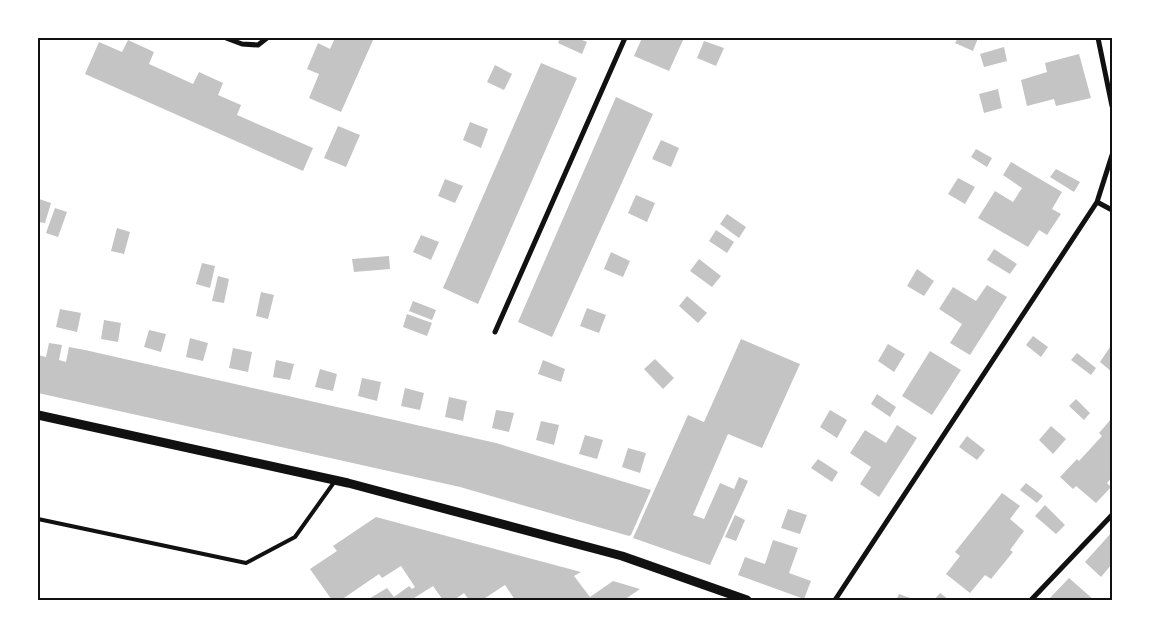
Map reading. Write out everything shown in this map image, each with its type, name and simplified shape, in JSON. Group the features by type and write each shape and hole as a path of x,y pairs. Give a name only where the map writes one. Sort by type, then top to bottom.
{"street":[{"path":"226,38 242,44 258,45 267,38"},
{"path":"495,332 626,38"},
{"path":"1098,38 1112,106"},
{"path":"835,600 1097,202 1112,155"},
{"path":"1097,202 1112,210"},
{"path":"38,415 335,480 622,556 747,600"},
{"path":"1031,600 1112,515"}],"lane":[{"path":"38,519 246,563 296,537 335,480"}],"building":[{"path":"335,38 374,38 341,112 309,98 319,74 307,69 318,43 330,49"},
{"path":"560,38 577,38 587,42 582,54 558,43"},
{"path":"642,38 684,38 669,71 634,56"},
{"path":"958,38 978,38 973,51 955,43"},
{"path":"128,40 154,52 149,64 193,84 199,72 223,83 218,95 241,105 237,115 313,148 303,171 85,74 99,42 122,52"},
{"path":"704,41 724,48 716,66 697,58"},
{"path":"1004,47 1007,61 984,67 980,54"},
{"path":"1079,54 1091,98 1056,106 1054,99 1027,106 1021,80 1047,72 1045,63"},
{"path":"541,63 577,78 478,304 443,288"},
{"path":"495,65 512,74 504,90 487,82"},
{"path":"998,89 1002,108 984,113 979,94"},
{"path":"616,97 653,114 552,337 518,322"},
{"path":"470,122 488,129 481,148 463,140"},
{"path":"338,126 360,135 346,167 324,158"},
{"path":"661,140 679,148 671,167 652,159"},
{"path":"976,149 992,158 987,167 971,157"},
{"path":"1011,162 1062,192 1052,209 1061,214 1047,235 1039,230 1028,247 978,218 995,191 1013,202 1022,188 1003,175"},
{"path":"1056,169 1080,182 1074,192 1050,177"},
{"path":"958,178 975,187 965,204 948,194"},
{"path":"445,179 463,186 455,203 438,196"},
{"path":"636,195 655,203 647,222 628,213"},
{"path":"39,199 51,203 45,223 38,222"},
{"path":"55,208 67,212 58,237 46,233"},
{"path":"727,214 746,227 739,238 720,224"},
{"path":"117,228 130,232 124,254 111,251"},
{"path":"716,230 734,242 727,253 709,241"},
{"path":"421,235 439,242 431,260 413,252"},
{"path":"994,249 1017,264 1010,274 987,260"},
{"path":"611,252 630,261 623,277 604,269"},
{"path":"389,256 390,269 354,272 352,259"},
{"path":"699,259 721,276 712,287 690,271"},
{"path":"202,263 215,266 210,288 196,284"},
{"path":"917,269 934,281 924,296 907,286"},
{"path":"218,276 229,279 224,303 212,301"},
{"path":"987,285 1007,297 970,355 950,343 962,324 939,309 953,287 976,301"},
{"path":"261,292 274,295 268,319 256,316"},
{"path":"687,296 707,313 698,323 679,306"},
{"path":"413,301 436,310 432,320 409,311"},
{"path":"587,308 606,315 599,333 580,326"},
{"path":"60,309 81,313 77,332 56,327"},
{"path":"407,314 432,323 427,336 403,327"},
{"path":"104,320 121,323 118,342 101,339"},
{"path":"149,330 166,334 161,352 144,347"},
{"path":"1033,336 1048,347 1041,357 1026,345"},
{"path":"190,338 208,343 203,361 186,357"},
{"path":"741,339 800,364 762,448 728,434 693,515 704,519 720,483 734,489 739,477 748,481 710,565 633,538 688,415 704,422"},
{"path":"49,343 62,345 59,360 66,362 69,347 85,350 496,443 651,490 629,536 460,487 38,393 38,355 46,357"},
{"path":"888,344 905,354 894,372 878,361"},
{"path":"1112,344 1112,372 1100,362"},
{"path":"233,348 252,352 248,372 229,368"},
{"path":"930,351 961,370 932,415 902,396"},
{"path":"1077,353 1096,368 1091,375 1071,360"},
{"path":"655,359 674,378 663,389 644,369"},
{"path":"276,360 294,364 290,380 273,377"},
{"path":"543,360 565,369 561,382 538,374"},
{"path":"320,369 337,374 333,391 315,387"},
{"path":"362,378 381,382 377,401 358,396"},
{"path":"405,388 424,393 420,410 401,406"},
{"path":"877,394 896,407 890,417 871,404"},
{"path":"449,397 467,401 463,421 445,417"},
{"path":"1076,399 1090,413 1084,420 1069,406"},
{"path":"496,410 514,413 509,432 492,428"},
{"path":"830,410 847,420 837,438 820,427"},
{"path":"1112,418 1112,477 1107,483 1111,487 1096,503 1076,486 1073,489 1060,477 1077,459 1079,461 1102,436 1099,433"},
{"path":"541,421 559,425 554,445 536,440"},
{"path":"897,425 917,438 879,497 860,484 871,467 850,453 865,430 886,443"},
{"path":"1051,426 1066,439 1053,454 1039,440"},
{"path":"585,435 603,440 597,459 579,454"},
{"path":"967,436 985,450 977,460 959,447"},
{"path":"628,448 646,453 640,473 622,467"},
{"path":"818,459 838,472 832,482 811,468"},
{"path":"1026,483 1043,496 1037,503 1020,490"},
{"path":"1002,493 1020,506 1010,519 1024,531 1010,550 1013,552 991,579 985,575 970,593 946,574 960,556 955,552"},
{"path":"1045,505 1065,525 1056,534 1035,516"},
{"path":"788,509 807,515 800,534 781,528"},
{"path":"735,515 745,520 736,541 725,537"},
{"path":"376,517 581,572 574,576 590,597 613,581 640,589 624,600 515,600 505,585 482,600 469,600 464,593 454,600 443,600 433,586 411,600 367,600 387,588 394,597 409,586 412,589 415,587 401,566 382,578 379,574 341,600 332,600 310,569 337,551 333,546"},
{"path":"1112,532 1112,564 1101,577 1085,562"},
{"path":"773,540 798,548 789,573 811,581 804,599 738,575 745,557 765,564"},
{"path":"1069,578 1094,600 1048,600"},
{"path":"940,593 948,599 934,600"},
{"path":"899,594 910,598 909,600 896,600"}]}
